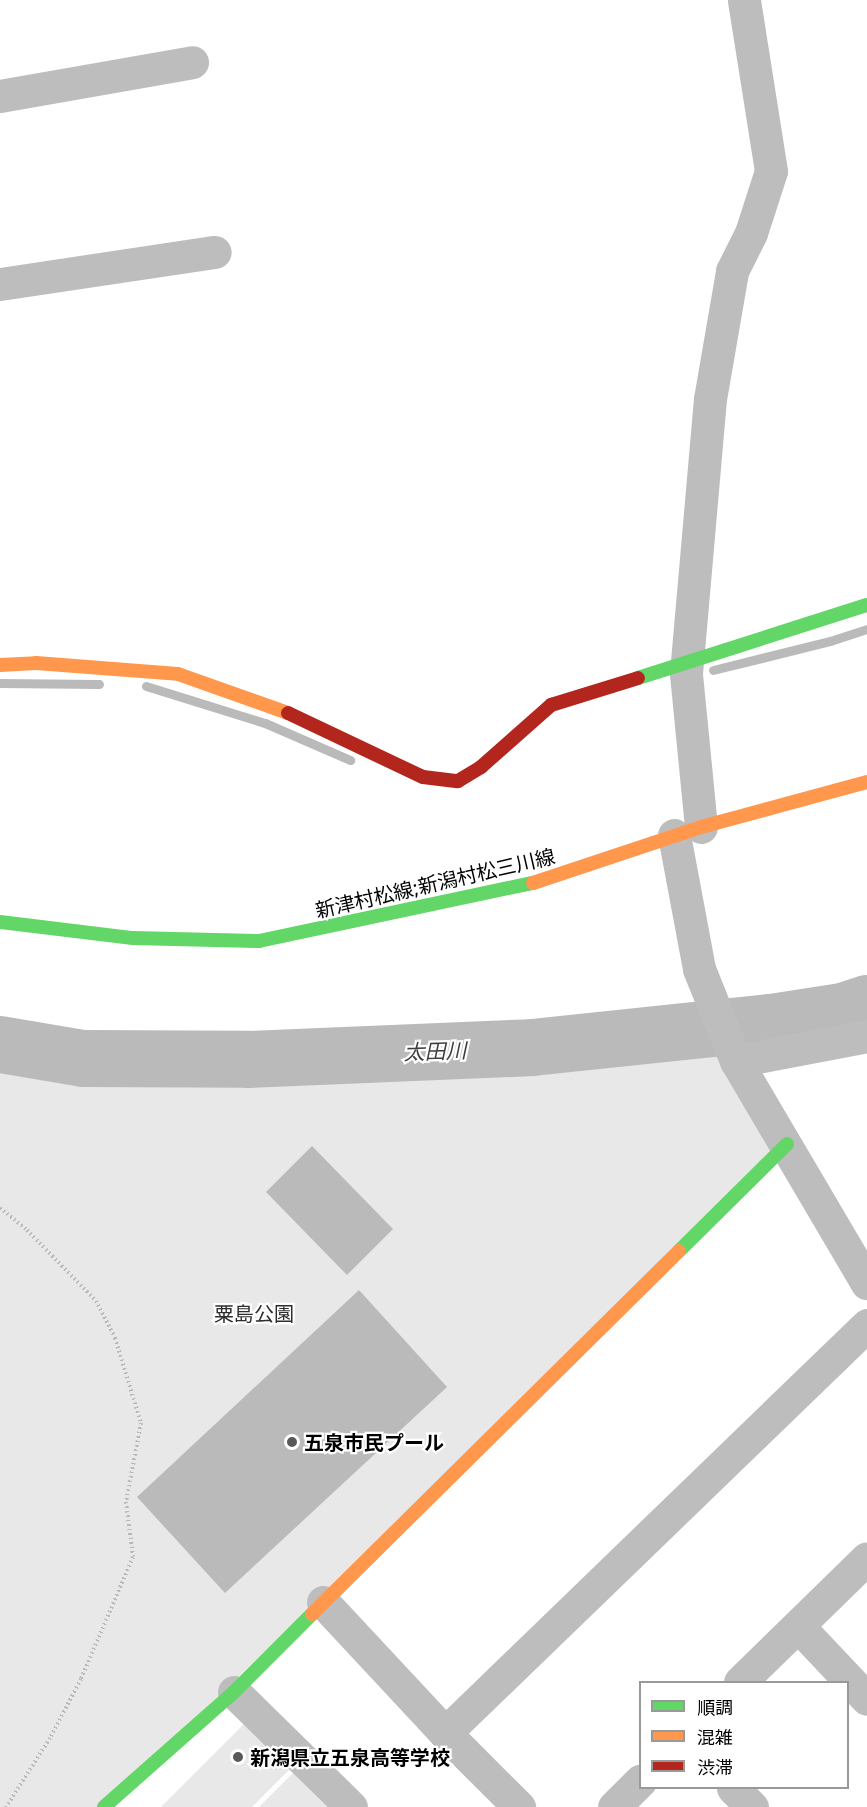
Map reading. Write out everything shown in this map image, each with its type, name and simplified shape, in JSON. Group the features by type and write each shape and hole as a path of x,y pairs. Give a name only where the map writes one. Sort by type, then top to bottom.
{"street":[{"path":"744,0 771,171 751,233 732,271 710,399 687,661 688,831 699,969 736,1061 867,1283"},
{"path":"0,96 192,62"},
{"path":"0,284 215,252"},
{"path":"0,664 36,663 178,674 277,708 423,777 458,781 481,767 551,705 867,605"},
{"name":"新津村松線;新潟村松三川線","path":"0,922 133,938 259,941 545,880 688,831 867,782"},
{"path":"736,1061 867,1036"},
{"path":"104,1807 234,1692 787,1144"},
{"path":"445,1733 867,1325"},
{"path":"742,1681 867,1558"},
{"path":"323,1602 445,1733 519,1807"},
{"path":"798,1626 867,1699"},
{"path":"234,1692 351,1807"},
{"path":"614,1807 639,1782"},
{"path":"734,1789 752,1807"}],"path":[{"path":"0,1208 27,1230 96,1301 115,1338 141,1424 126,1502 134,1557 81,1679 50,1738 6,1807"}],"green space":[{"name":"粟島公園","path":"725,1033 787,1144 104,1807 0,1807 0,1044 83,1058 248,1059 532,1047 642,1034"},
{"path":"244,1724 290,1769 252,1807 161,1807"},
{"path":"293,1773 327,1807 259,1807"}],"shaded area":[{"path":"312,1146 393,1229 347,1275 266,1192"},
{"name":"五泉市民プール","path":"359,1290 447,1387 225,1593 137,1497"}],"waterway":[{"path":"713,670 830,641 867,629"},
{"path":"0,683 99,684"},
{"path":"146,686 265,723 350,760"},
{"name":"太田川","path":"0,1044 83,1058 248,1059 532,1047 771,1022 842,1011 867,1003"}],"traffic: fast":[{"path":"638,678 867,605"},
{"path":"0,922 133,938 259,941 533,883"},
{"path":"679,1251 787,1144"},
{"path":"104,1807 234,1692 312,1614"}],"traffic: slow":[{"path":"0,665 36,663 178,674 288,713"},
{"path":"533,883 701,827 867,782"},
{"path":"312,1614 679,1251"}],"traffic: jam":[{"path":"288,713 423,777 458,781 481,767 551,705 638,678"}],"place":[{"name":"五泉市民プール","path":"292,1442"},
{"name":"新潟県立五泉高等学校","path":"238,1757"}]}
